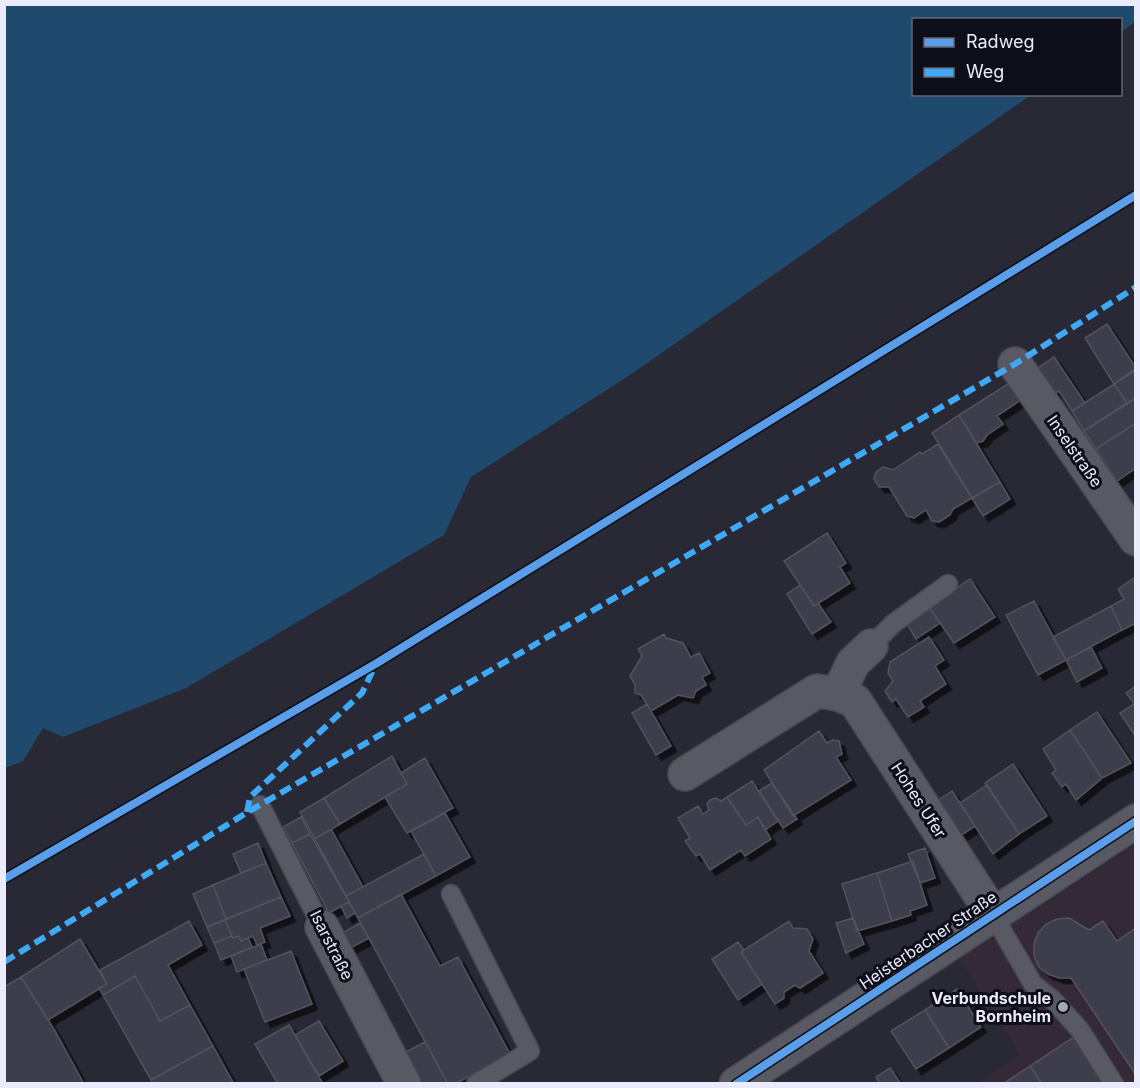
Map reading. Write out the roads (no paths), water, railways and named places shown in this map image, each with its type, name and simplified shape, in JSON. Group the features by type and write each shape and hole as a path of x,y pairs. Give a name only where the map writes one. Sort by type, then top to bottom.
{"street":[{"name":"Inselstraße","path":"1015,364 1136,539"},
{"path":"685,774 817,692 838,694 853,663 872,646"},
{"name":"Hohes Ufer","path":"838,694 855,701 993,913"},
{"name":"Heisterbacher Straße","path":"736,1083 993,913 1136,822"},
{"name":"Isarstraße","path":"322,927 404,1083"}],"lane":[{"path":"872,646 894,623 948,585"},
{"name":"Isarstraße","path":"260,805 322,927"},
{"path":"451,894 530,1051 476,1083"},
{"path":"993,913 1033,984 1053,1000 1080,1030 1113,1083"}],"water":[{"path":"5,4 1135,4 1136,21 1122,31 1122,18 912,18 912,96 1030,96 630,375 471,477 444,535 186,688 63,737 43,728 23,761 5,768"}],"place":[{"name":"Verbundschule Bornheim","path":"1063,1007"}]}
